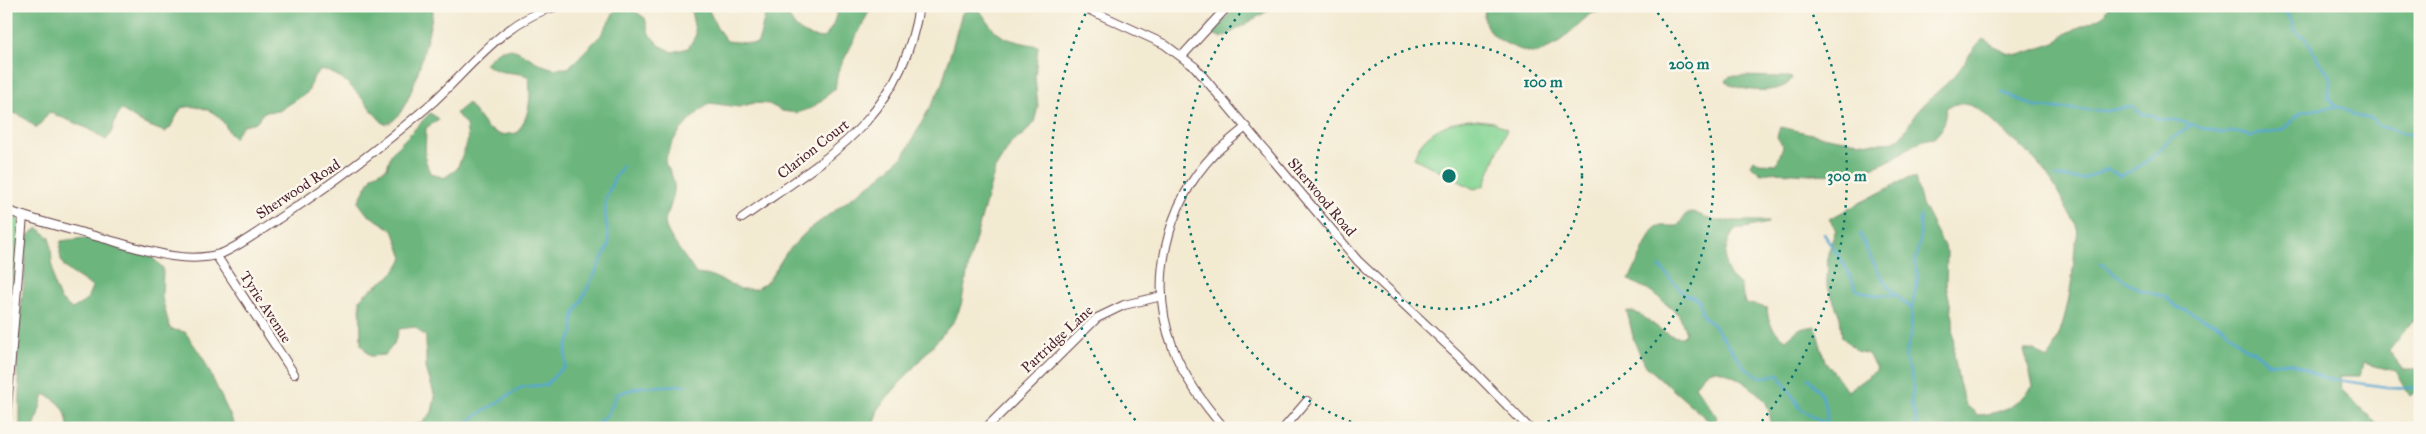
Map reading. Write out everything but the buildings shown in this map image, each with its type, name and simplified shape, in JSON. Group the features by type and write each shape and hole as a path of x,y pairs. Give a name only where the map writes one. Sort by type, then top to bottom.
{"street":[{"name":"Sherwood Road","path":"6,210 162,253 194,257 216,255 231,249 350,172 434,100 515,25 531,14 558,6"},
{"name":"Clarion Court","path":"742,218 846,144 868,121 884,100 899,74 912,39 919,6"},
{"name":"Sherwood Road","path":"1081,6 1164,44 1182,56 1210,83 1358,261 1459,356 1529,428"},
{"path":"1182,56 1228,6"},
{"path":"1224,428 1194,390 1179,362 1167,329 1162,296 1165,251 1170,231 1187,190 1214,154 1246,127"},
{"path":"6,418 23,216"},
{"name":"Tyrie Avenue","path":"216,255 294,374"},
{"name":"Partridge Lane","path":"986,428 1097,318 1124,305 1162,296"},
{"path":"1284,428 1307,401"}],"green space":[{"path":"6,6 432,6 433,13 422,58 410,95 402,110 393,120 384,124 356,91 340,77 321,70 314,76 308,92 279,111 264,112 256,122 242,126 234,138 215,114 199,107 187,107 181,108 170,128 165,132 142,123 122,110 117,116 111,133 106,140 89,129 49,112 37,128 20,115 6,111"},
{"path":"690,6 707,6 717,28 727,41 757,44 769,6 787,6 791,21 799,30 811,36 825,38 833,25 839,6 872,6 838,71 835,89 812,108 797,113 782,111 769,104 754,103 739,107 709,103 681,130 671,145 665,163 672,175 674,186 673,196 665,220 668,233 696,274 712,276 741,289 756,289 769,280 786,253 807,231 881,176 904,155 941,87 962,13 977,6 990,25 1007,39 1038,46 1035,77 1038,107 1034,122 1024,134 1012,142 995,169 970,259 961,305 955,320 879,407 874,428 399,428 422,423 432,412 435,397 426,368 426,337 415,327 399,329 394,344 385,355 370,356 361,344 360,299 372,288 389,277 403,258 393,230 367,214 358,202 373,175 387,168 391,154 430,113 439,119 426,128 425,159 430,173 444,178 457,169 468,140 466,125 456,113 468,103 487,128 501,135 517,133 525,120 529,106 528,76 496,70 485,64 494,54 511,49 542,65 552,68 568,68 601,35 616,9 632,9 645,18 649,34 659,45 673,52 688,48 696,35"},
{"path":"1236,6 1276,6 1222,38 1213,34"},
{"path":"1486,6 1617,6 1590,14 1558,43 1536,54 1508,44 1491,33 1486,25 1484,16"},
{"path":"2109,6 2420,6 2420,315 2413,320 2389,351 2404,370 2416,370 2420,374 2420,389 2410,396 2395,371 2363,363 2360,376 2340,376 2341,389 2381,428 1766,428 1771,422 1766,403 1750,386 1733,376 1725,372 1711,370 1695,386 1717,417 1714,423 1711,423 1646,366 1634,341 1627,311 1635,312 1668,334 1683,337 1686,332 1679,315 1652,292 1629,280 1652,231 1658,226 1678,226 1685,215 1693,212 1714,221 1768,221 1768,223 1735,230 1726,251 1725,259 1729,273 1740,284 1745,303 1767,308 1772,326 1786,340 1799,329 1815,326 1825,361 1848,391 1877,370 1868,354 1856,351 1842,337 1840,317 1827,284 1828,253 1836,229 1829,219 1908,178 1915,178 1922,204 1947,252 1946,284 1953,318 1954,355 1959,383 1966,405 1978,415 2002,410 2021,399 2033,386 2024,350 2035,350 2048,359 2060,332 2070,290 2078,230 2054,185 2041,167 1987,116 1965,104 1947,107 1942,129 1934,138 1917,143 1896,157 1874,167 1857,171 1835,174 1782,172 1761,174 1750,165 1753,160 1759,163 1777,164 1783,146 1777,137 1780,127 1857,142 1887,143 1896,140 1905,131 1917,112 1955,75 1983,39 2006,53 2019,55 2055,43 2067,33 2103,16"},
{"path":"1730,76 1792,78 1788,84 1780,88 1749,90 1731,85 1726,81"},
{"path":"1469,119 1494,122 1507,129 1484,186 1474,189 1414,158 1422,142 1435,131 1451,123"},
{"path":"6,215 20,220 6,387"},
{"path":"38,228 50,238 54,284 60,299 72,309 86,301 92,287 63,265 60,251 61,241 92,237 138,250 152,257 163,268 162,298 170,329 185,332 203,358 236,428 68,428 62,407 55,400 44,394 34,428 20,428 17,343 24,282 26,237"},
{"path":"9,240 13,282 6,364 6,242"}],"waterway":[{"path":"2280,6 2291,19 2293,29 2305,37 2317,59 2327,70 2330,78 2328,97 2336,106"},
{"path":"2002,92 2036,107 2106,111 2129,107 2142,114 2153,115 2159,120 2175,120 2222,133 2240,132 2251,136 2283,129 2303,111 2337,107 2346,109 2356,116 2371,119 2379,126 2420,137"},
{"path":"2056,177 2084,179 2107,169 2121,176 2149,160 2164,145 2189,126"},
{"path":"457,428 522,387 546,385 565,367 566,347 573,333 573,317 609,245 605,212 606,198 614,179 623,165"},
{"path":"1916,428 1916,417 1911,403 1913,391 1912,378 1905,357 1911,334 1912,306 1918,279 1915,263 1920,240 1920,216"},
{"path":"1824,234 1845,266 1857,290 1874,295 1896,295"},
{"path":"1860,234 1881,276 1903,302 1912,309"},
{"path":"2101,264 2138,289 2165,297 2177,307 2224,327 2243,347 2255,352 2268,363 2292,363 2323,378 2387,387 2420,388"},
{"path":"1660,267 1685,295 1694,297 1700,302 1702,315 1714,326 1746,369 1762,378 1778,374 1801,409 1832,428"},
{"path":"1808,378 1817,388 1823,399 1827,411 1826,425"},
{"path":"592,428 607,415 617,394 640,387 686,385"},
{"path":"1812,428 1826,425"}]}
